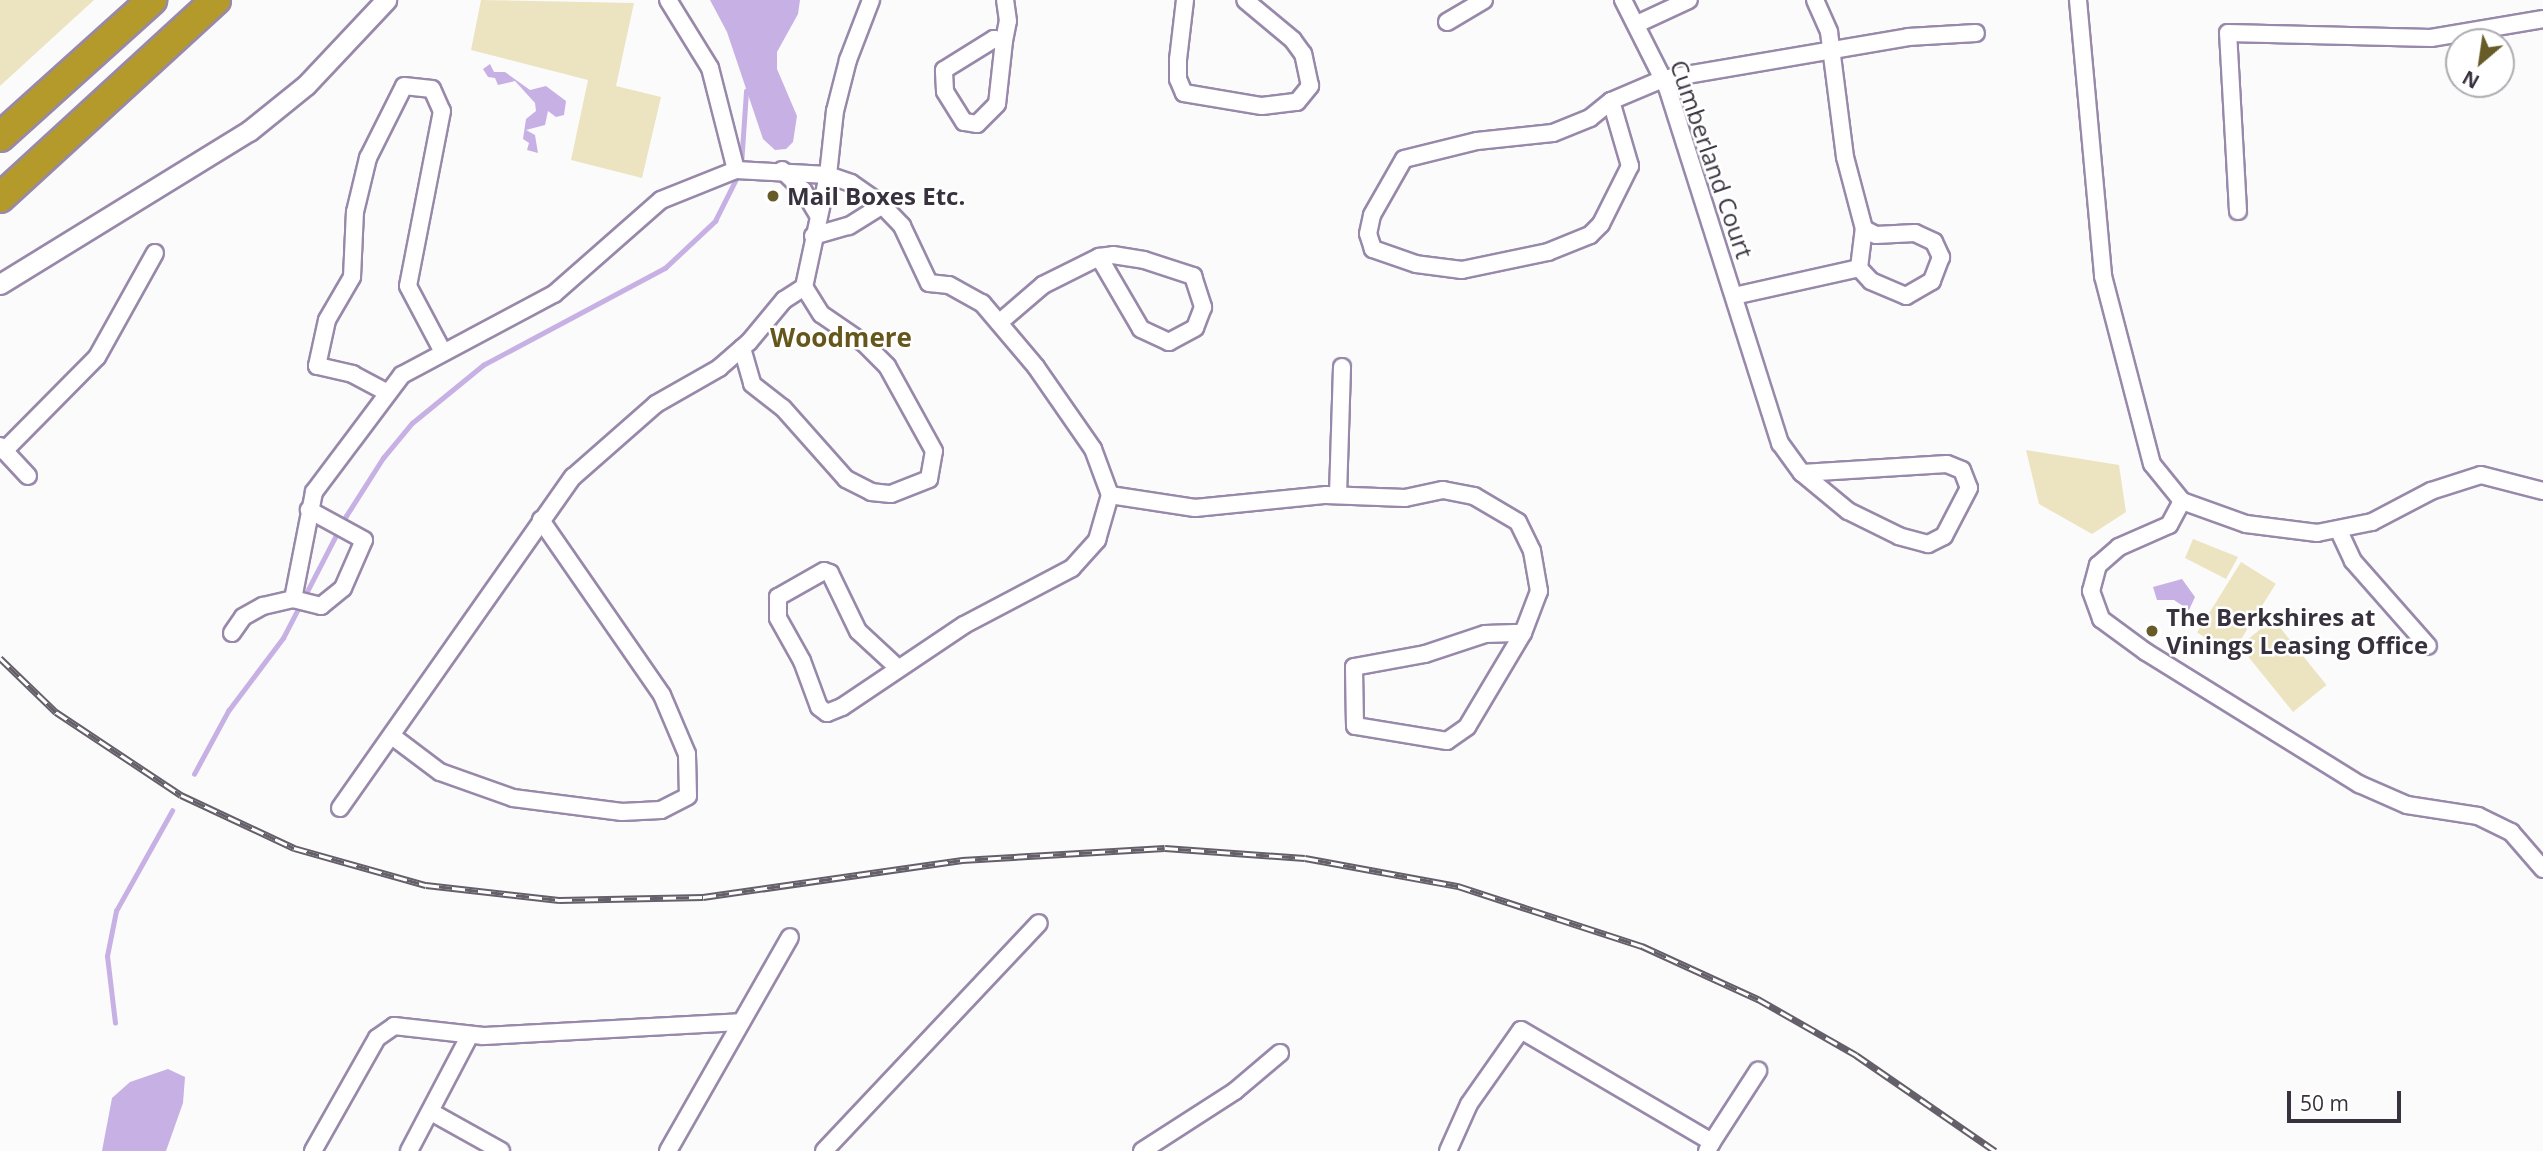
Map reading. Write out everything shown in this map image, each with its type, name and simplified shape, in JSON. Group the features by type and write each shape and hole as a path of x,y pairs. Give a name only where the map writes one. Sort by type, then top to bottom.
{"highway":[{"path":"0,137 152,0"},
{"path":"0,198 216,0"}],"street":[{"path":"0,284 249,131 306,85 386,0"},
{"path":"668,0 710,68 736,170"},
{"path":"742,348 752,384 783,408 846,479 871,492 891,494 929,479 934,451 902,390 877,353 821,314 804,287 828,175 838,98 871,0"},
{"path":"1004,41 994,39 944,70 945,91 964,122 977,124 997,104 1008,21 1005,0"},
{"path":"1185,0 1178,60 1178,79 1184,93 1262,106 1297,102 1310,86 1303,54 1293,40 1245,0"},
{"path":"1447,22 1484,0"},
{"name":"Cumberland Court","path":"1623,0 1663,79 1780,443 1802,473 1849,511 1899,536 1927,544 1944,536 1969,488 1962,470 1948,464 1802,473"},
{"path":"1637,24 1689,0"},
{"path":"1815,0 1833,50 1845,157 1864,229 1859,268 1881,288 1906,296 1926,288 1941,257 1924,236 1876,235 1864,229"},
{"path":"2069,0 2078,20"},
{"path":"2078,0 2103,276 2152,464 2182,501 2263,528 2300,533 2339,531 2372,522 2431,491 2481,475 2543,491"},
{"path":"2238,211 2228,33 2431,38 2543,19"},
{"path":"1611,101 1630,166 1601,224 1590,235 1548,252 1462,270 1416,264 1373,249 1368,234 1372,215 1404,159 1477,141 1553,133 1590,118 1611,101 1663,79 1908,37 1976,33"},
{"path":"388,393 353,374 317,366 330,312 352,277 355,212 368,158 404,86 432,89 442,111 408,286 443,352"},
{"path":"293,599 314,492 402,375 554,293 662,200 736,170 782,170 828,175 851,183 882,205 902,226 929,283 949,285 982,303 1000,322 1083,431 1103,470 1110,495 1097,540 1072,568 964,625 842,707 827,713 819,707 776,607 783,591 824,571 838,584 858,631 898,668"},
{"path":"782,170 808,195 818,215"},
{"path":"813,236 849,226 882,205"},
{"path":"28,476 2,448 97,357 155,253"},
{"path":"1000,322 1043,285 1099,257 1124,255 1186,271 1199,285 1202,297 1202,316 1195,328 1168,342 1150,336 1133,319 1099,257"},
{"name":"Cumberland Court","path":"1734,296 1859,268"},
{"path":"341,808 573,477 627,426 742,348 784,300 804,287"},
{"path":"1338,495 1342,367"},
{"path":"1110,495 1195,508 1338,495 1405,499 1443,490 1474,496 1507,512 1526,533 1539,585 1523,633 1467,727 1447,741 1355,726 1354,667 1425,654 1485,634 1523,633"},
{"path":"2182,501 2169,525 2119,547 2098,565 2091,591 2101,619 2146,652 2359,784 2407,805 2478,816 2511,832 2543,869"},
{"path":"232,633 253,612 293,599 321,606 343,588 365,540 309,510"},
{"path":"393,736 440,772 513,798 622,812 661,810 688,796 687,754 663,695 541,520"},
{"path":"2339,531 2353,561 2428,646"},
{"path":"824,1151 1040,923"},
{"path":"668,1151 790,937"},
{"path":"313,1151 384,1030 394,1026 470,1035 741,1022"},
{"path":"1448,1151 1469,1104 1521,1030 1710,1146 1758,1071"},
{"path":"409,1151 470,1035"},
{"path":"1142,1151 1235,1091 1280,1053"},
{"path":"431,1112 501,1151"}],"shaded area":[{"path":"0,0 94,0 0,86"},
{"path":"481,0 634,3 616,86 661,97 642,178 571,160 588,80 471,50"},
{"path":"710,0 800,0 798,14 777,52 777,69 797,116 793,142 786,149 775,150 763,139 727,32"},
{"path":"490,64 494,72 505,72 530,90 546,86 566,101 564,115 556,117 548,111 545,125 526,130 535,135 538,153 527,150 529,143 523,139 526,119 536,111 535,103 515,81 498,85 495,78 488,77 483,69"},
{"path":"2026,450 2119,465 2126,512 2092,534 2039,504"},
{"path":"2193,539 2238,557 2226,579 2185,558"},
{"path":"2241,562 2276,584 2232,654 2197,632"},
{"path":"2182,579 2195,597 2189,610 2174,600 2157,600 2153,587"},
{"path":"2273,619 2326,685 2293,712 2240,646"},
{"path":"168,1069 185,1077 183,1103 166,1151 102,1151 112,1098 130,1082"}],"waterway":[{"path":"741,165 746,91"},
{"path":"194,774 228,711 283,638 346,516 383,458 412,423 483,365 665,268 715,221 739,173"},
{"path":"115,1023 107,956 116,911 172,811"}],"railway":[{"path":"0,658 56,712 181,795 294,848 426,885 559,900 703,897 962,860 1165,848 1305,858 1458,886 1642,946 1758,999 1856,1055 1995,1151"}],"place":[{"name":"Mail Boxes Etc.","path":"773,196"},
{"name":"The Berkshires at Vinings Leasing Office","path":"2152,631"}],"district":[{"name":"Woodmere","path":"841,338"}]}
